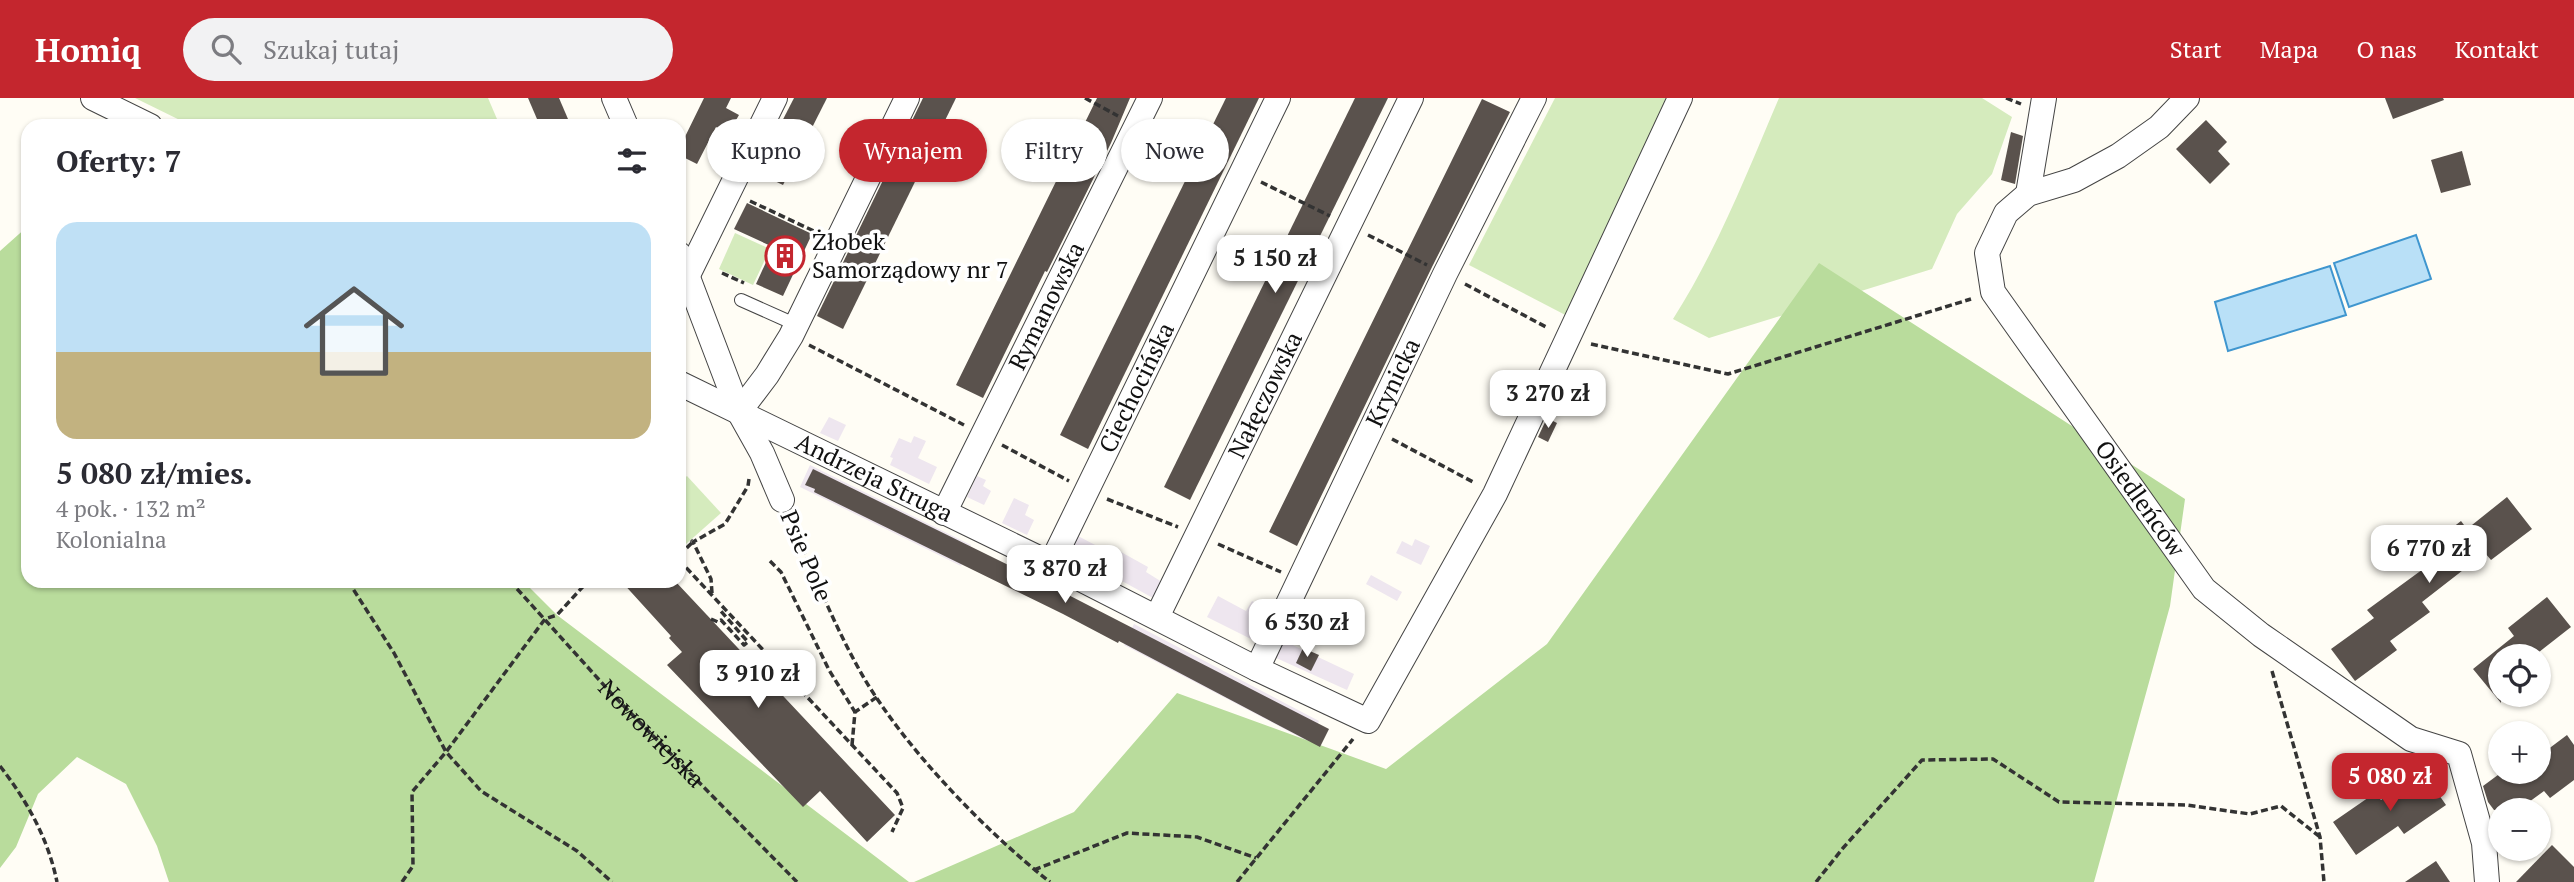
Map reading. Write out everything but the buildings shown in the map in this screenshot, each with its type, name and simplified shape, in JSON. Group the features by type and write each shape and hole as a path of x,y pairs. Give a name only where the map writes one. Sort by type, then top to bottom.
{"street":[{"path":"93,98 136,119"},
{"path":"686,260 775,98"},
{"path":"738,412 766,375 794,330 907,98"},
{"name":"Rymanowska","path":"944,513 1150,98"},
{"name":"Ciechocińska","path":"1051,564 1278,98"},
{"name":"Nałęczowska","path":"1157,617 1411,98"},
{"name":"Krynicka","path":"1257,669 1445,274 1534,98"},
{"path":"1368,721 1495,494 1680,98"},
{"path":"2044,98 2028,194 2074,180 2118,156 2159,127 2187,98"},
{"name":"Osiedleńców","path":"2028,194 2006,213 1987,253 1993,292 2204,589 2261,635 2411,739 2459,754 2484,843 2487,882"},
{"name":"Psie Pole","path":"686,273 738,412 762,453 782,500"},
{"name":"Andrzeja Struga","path":"686,386 1051,564 1257,669 1368,721"}],"lane":[{"path":"741,300 794,330"}],"path":[{"path":"1274,188 1297,200"},
{"path":"748,200 820,233 816,241"},
{"path":"1377,240 1567,338 1728,374 1993,292"},
{"path":"794,330 1087,490 1197,534 1299,581"},
{"path":"1372,428 1495,494"},
{"path":"686,549 692,541 725,524 748,486 750,474"},
{"name":"Psie Pole","path":"782,500 832,615 864,679 931,768 1034,870 1050,882"},
{"path":"692,541 711,579 712,595"},
{"path":"770,561 781,572 829,670 855,712 852,745"},
{"path":"686,566 901,800 901,817 892,832"},
{"path":"352,588 394,653 446,752 481,792 577,851 612,882"},
{"name":"Nowowiejska","path":"516,588 611,693 797,882"},
{"path":"402,882 413,866 412,792 446,752 545,619 557,615 582,588"},
{"path":"711,619 718,622 721,620 744,645 748,642 720,610"},
{"path":"2261,635 2320,837 2324,882"},
{"path":"855,712 877,697"},
{"path":"1237,882 1368,721"},
{"path":"1816,882 1922,760 1993,759 2059,802 2187,805 2250,814 2281,806 2320,837"},
{"path":"0,766 34,816 52,858 57,882"},
{"path":"1034,870 1127,834 1197,837 1256,858"}],"shaded area":[{"path":"829,417 846,425 838,441 820,433"},
{"path":"914,436 926,441 918,458 937,467 929,484 890,465 893,458 890,457 899,438 911,443"},
{"path":"810,465 971,545 961,566 800,487"},
{"path":"977,476 986,480 983,486 991,491 984,505 967,497"},
{"path":"1014,498 1029,505 1025,515 1034,520 1027,535 1002,523"},
{"path":"1078,536 1118,557 1121,552 1148,567 1146,572 1162,582 1153,598 1069,552"},
{"path":"1415,539 1430,546 1421,565 1396,553 1402,541 1412,546"},
{"path":"1371,575 1402,592 1397,601 1366,584"},
{"path":"1218,596 1246,611 1252,601 1269,610 1253,640 1207,617"},
{"path":"1134,624 1319,721 1309,742 1124,645"},
{"path":"1282,640 1354,674 1347,690 1274,657"}],"green space":[{"path":"135,98 488,98 497,119 178,119"},
{"path":"1555,98 1670,98 1575,320 1469,265"},
{"path":"1779,98 1982,98 2012,117 1992,174 1957,214 1932,269 1709,338 1673,319 1717,239"},
{"path":"21,232 21,588 530,588 557,615 909,882 169,882 157,846 126,784 77,757 38,794 16,847 0,868 0,251"},
{"path":"735,233 770,249 753,285 719,269"},
{"path":"1819,263 2185,499 2170,606 2094,882 914,882 1074,812 1177,693 1386,769 1547,644"},
{"path":"686,477 721,513 686,544"}],"water":[{"path":"2416,235 2431,279 2349,307 2334,263"},
{"path":"2330,266 2346,315 2228,351 2215,302"}],"place":[{"name":"Żłobek Samorządowy nr 7","path":"785,256"}]}
